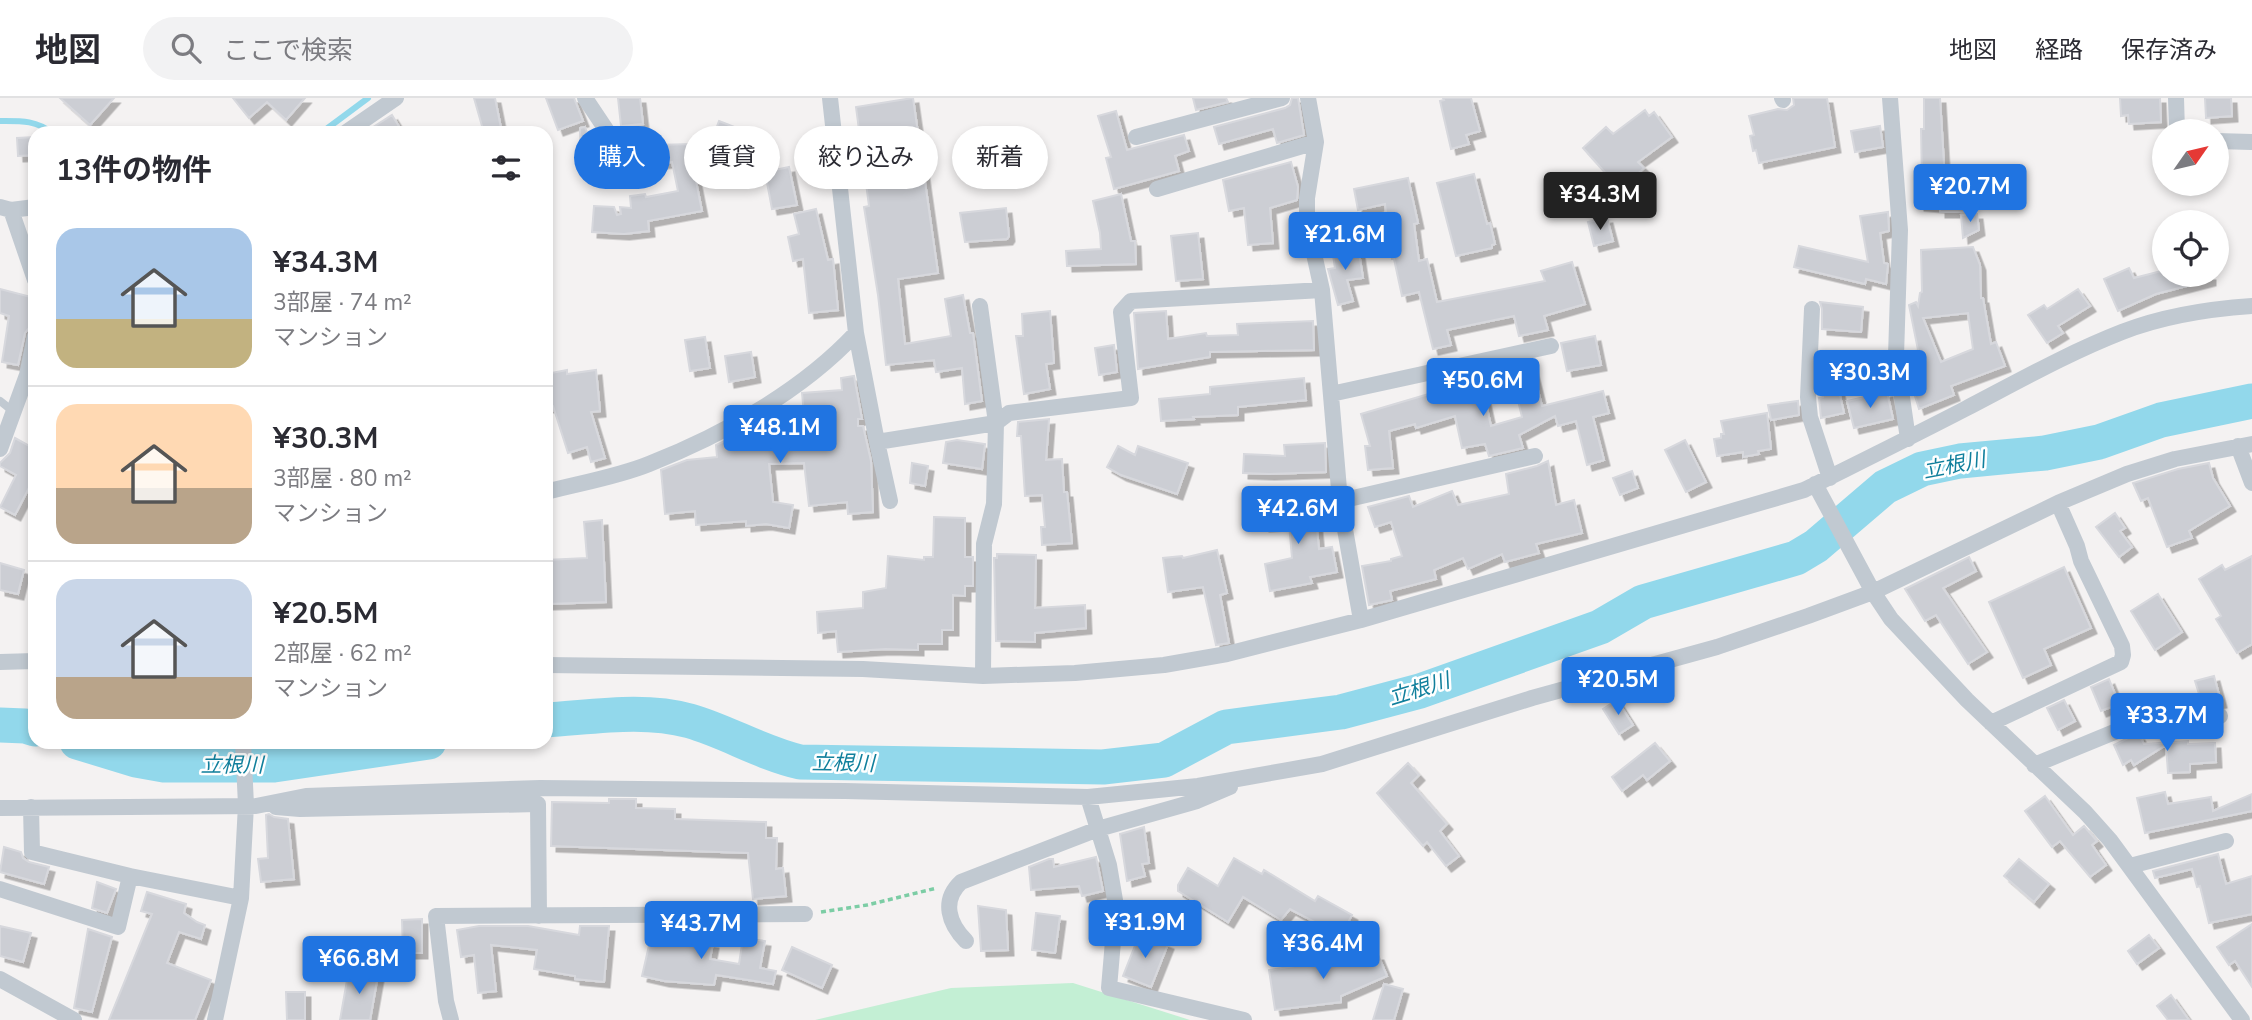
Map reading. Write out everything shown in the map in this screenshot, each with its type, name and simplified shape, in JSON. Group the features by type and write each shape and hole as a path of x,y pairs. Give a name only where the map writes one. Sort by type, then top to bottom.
{"street":[{"path":"355,126 396,98"},
{"path":"585,98 604,126"},
{"path":"830,98 856,333 890,500"},
{"path":"1136,137 1282,98"},
{"path":"1308,98 1315,142 1307,198 1307,222 1322,290 1340,501 1360,620"},
{"path":"1890,98 1900,230 1896,356 1908,439"},
{"path":"2176,98 2177,119"},
{"path":"2230,141 2251,142"},
{"path":"1157,189 1315,142"},
{"path":"28,207 6,209 28,263"},
{"path":"877,442 996,423 1009,413 1131,398 1121,312 1131,301 1322,290"},
{"path":"980,306 996,423 994,504 984,544 983,676"},
{"path":"553,665 863,669 983,676 1075,673 1164,665 1227,654 1360,620 1822,485 2046,366 2124,331 2168,318 2252,306"},
{"path":"1812,309 1808,397 1822,485 1871,589 1891,619 1991,723 2085,811 2130,866 2242,1020"},
{"path":"553,490 648,465 734,425 831,360 856,333"},
{"path":"1331,394 1551,346"},
{"path":"0,449 28,371"},
{"path":"0,808 249,803 306,796 540,788 1088,797 1198,786 1322,764 1532,698 1717,647 1808,616 2058,503 2127,474 2175,459 2245,445 2252,483"},
{"path":"1340,501 1535,456"},
{"path":"1991,723 2121,662 2122,646 2081,561 2058,503"},
{"path":"0,662 28,661"},
{"path":"2035,765 2129,726 2220,716"},
{"path":"215,1020 242,898 249,803 244,749"},
{"path":"966,941 956,930 949,905 950,897 961,882 1098,829 1197,802 1253,777"},
{"path":"1088,797 1109,865 1116,906 1109,988 1244,1020"},
{"path":"249,803 300,809 538,804 539,916"},
{"path":"31,807 32,852 130,876 242,898"},
{"path":"2130,866 2226,841"},
{"path":"0,889 118,927 130,876"},
{"path":"451,1020 446,1001 436,916 805,914"},
{"path":"0,979 74,1020"}],"lane":[{"path":"0,401 15,413"}],"path":[{"path":"805,914 867,905 961,882"}],"green space":[{"path":"1073,983 1190,1020 815,1020 951,988"}],"building":[{"path":"60,98 114,98 90,125"},
{"path":"233,98 305,98 286,120 267,102 249,118"},
{"path":"474,98 495,98 501,126 482,126"},
{"path":"546,98 574,98 583,121 558,130"},
{"path":"618,98 640,98 643,124 621,126"},
{"path":"913,98 917,126 858,126 856,107"},
{"path":"1193,98 1226,98 1228,102 1196,110"},
{"path":"1292,98 1298,98 1304,135 1277,143 1273,129 1219,144 1214,127 1285,108 1290,105"},
{"path":"1443,98 1471,98 1480,131 1466,135 1469,144 1451,149 1440,101 1444,100"},
{"path":"1793,98 1827,98 1835,147 1759,163 1756,150 1753,151 1750,136 1754,135 1749,116 1778,109 1787,110 1794,105"},
{"path":"1924,98 1940,98 1945,181 1968,181 1969,212 1940,212 1940,207 1919,205"},
{"path":"2120,98 2160,98 2161,119 2152,119 2152,123 2129,124 2128,115 2121,116"},
{"path":"2205,98 2231,98 2232,116 2206,118"},
{"path":"1645,110 1649,116 1654,112 1672,137 1638,162 1644,168 1624,187 1618,187 1583,148 1606,127 1613,134"},
{"path":"1116,111 1127,150 1184,135 1189,151 1175,156 1179,171 1114,189 1106,158 1111,157 1098,116"},
{"path":"392,115 399,126 375,126"},
{"path":"719,121 732,126 717,126"},
{"path":"1880,126 1883,147 1855,152 1851,131"},
{"path":"28,137 28,155 18,156 17,138"},
{"path":"684,144 684,189 698,189 702,211 648,221 649,231 624,234 592,232 594,206 614,207 617,215 621,214 620,207 631,208 630,196 645,194 646,197 678,191 670,162 670,145"},
{"path":"1291,162 1298,187 1297,200 1270,208 1273,243 1248,245 1244,208 1229,211 1223,180"},
{"path":"789,167 797,205 772,209 768,189 780,189 780,169"},
{"path":"1474,174 1495,244 1492,248 1456,256 1437,183"},
{"path":"1408,178 1418,223 1414,224 1419,261 1427,259 1437,302 1545,281 1541,271 1572,262 1585,304 1544,316 1548,330 1519,336 1514,316 1447,330 1451,345 1433,349 1419,292 1402,296 1392,259 1385,204 1358,210 1354,189"},
{"path":"867,189 926,189 938,273 898,279 905,344 951,336 945,299 963,295 970,333 973,333 982,401 965,404 962,368 936,372 934,360 886,365 864,207 869,206"},
{"path":"1121,194 1131,241 1135,241 1136,264 1067,266 1066,251 1101,249 1093,201"},
{"path":"1006,208 1007,239 965,242 960,213"},
{"path":"816,209 828,260 833,259 838,310 809,313 803,259 793,261 788,237 799,234 794,214"},
{"path":"1888,212 1889,231 1880,233 1884,263 1888,264 1886,284 1866,279 1865,284 1794,267 1799,246 1868,262 1860,216"},
{"path":"1977,214 1979,230 1963,238 1961,215"},
{"path":"1607,218 1613,241 1594,246 1588,222"},
{"path":"1198,233 1203,279 1176,281 1171,236"},
{"path":"1358,246 1363,278 1347,280 1353,301 1338,305 1328,269 1335,268 1332,249"},
{"path":"1973,247 1980,265 1981,298 1991,344 1996,342 2005,366 1951,386 1954,395 1919,409 1910,380 1919,376 1910,353 1918,350 1909,305 1916,302 1918,306 1922,292 1921,250","holes":["1968,313 1973,349 1941,362 1923,318"]},
{"path":"2129,268 2134,278 2152,273 2152,287 2183,287 2156,294 2118,311 2104,279"},
{"path":"0,289 28,296 28,329 18,365 2,362 9,316 0,313"},
{"path":"2078,289 2090,306 2058,326 2063,333 2047,343 2028,315 2044,305 2047,309"},
{"path":"1820,302 1863,307 1861,332 1822,329"},
{"path":"1050,311 1054,363 1046,364 1050,389 1024,394 1016,336 1023,336 1022,314"},
{"path":"1166,311 1168,339 1206,333 1207,336 1238,335 1237,324 1313,321 1314,350 1210,352 1210,357 1138,369 1134,313"},
{"path":"1595,336 1601,365 1567,371 1561,343"},
{"path":"705,337 710,368 690,371 685,340"},
{"path":"1114,345 1117,372 1099,375 1095,348"},
{"path":"751,352 755,377 729,382 725,356"},
{"path":"1532,367 1542,406 1603,391 1609,413 1593,417 1604,460 1587,465 1576,421 1558,426 1555,416 1519,435 1523,448 1489,456 1485,444 1462,448 1455,416 1416,428 1415,424 1389,431 1393,468 1368,470 1365,446 1370,446 1361,414 1449,388 1448,384 1480,377 1491,426 1522,417 1511,372"},
{"path":"567,370 567,374 596,370 600,411 591,412 605,458 591,462 587,447 568,453 553,406 553,373"},
{"path":"1835,373 1844,413 1821,418 1819,398 1823,397 1819,376"},
{"path":"854,376 862,419 858,419 858,426 863,426 871,461 873,512 848,514 847,502 809,506 804,463 769,464 773,502 793,505 789,528 766,524 746,526 746,521 696,525 695,511 665,514 661,470 687,460 717,457 716,445 735,436 766,433 765,418 770,415 804,414 802,393 842,390 841,378"},
{"path":"1304,378 1306,400 1238,407 1238,415 1161,421 1159,399 1210,394 1210,387"},
{"path":"1887,392 1893,419 1854,428 1847,401"},
{"path":"1798,401 1799,415 1771,420 1768,405"},
{"path":"1767,413 1771,449 1743,457 1743,452 1717,456 1714,439 1721,438 1721,434 1724,434 1721,421"},
{"path":"1049,419 1046,460 1062,459 1072,543 1042,545 1041,527 1045,527 1042,495 1025,496 1021,436 1017,436 1018,422"},
{"path":"15,438 28,445 28,490 15,515 0,507 16,475 0,466 10,453"},
{"path":"957,440 985,444 982,469 943,463 946,442"},
{"path":"1685,440 1706,482 1686,492 1665,450"},
{"path":"1325,443 1326,472 1243,473 1244,454 1285,456 1284,445"},
{"path":"1118,446 1135,455 1138,446 1188,463 1177,494 1121,475 1107,467"},
{"path":"1548,461 1556,505 1574,500 1582,533 1536,544 1539,553 1505,562 1502,554 1468,569 1463,558 1434,570 1436,579 1390,591 1392,600 1369,605 1362,566 1391,561 1402,556 1391,522 1375,527 1368,507 1409,496 1413,507 1452,491 1458,505 1509,494 1506,474"},
{"path":"912,463 928,466 925,486 910,483"},
{"path":"2209,463 2213,478 2230,506 2189,531 2192,538 2167,547 2148,498 2141,501 2133,483"},
{"path":"1632,471 1638,488 1620,495 1613,478"},
{"path":"1314,500 1319,549 1332,547 1337,572 1310,577 1312,583 1270,591 1265,564 1292,558 1289,524 1264,526 1262,505"},
{"path":"2115,513 2125,528 2120,531 2132,547 2119,557 2096,527"},
{"path":"934,517 965,518 965,557 973,557 973,586 965,586 965,596 953,595 953,630 942,630 942,644 918,644 918,650 838,652 836,631 818,633 817,612 863,608 863,592 886,588 888,556 924,560 924,557 933,557"},
{"path":"602,520 606,602 553,604 553,560 587,558 584,522"},
{"path":"1217,550 1227,593 1220,595 1229,643 1216,645 1203,587 1168,592 1163,558 1183,558"},
{"path":"997,554 1036,555 1035,608 1085,605 1086,628 1035,633 1035,642 996,641 994,558 997,558"},
{"path":"2252,556 2252,644 2237,653 2216,619 2221,616 2199,579 2222,565 2225,570"},
{"path":"1969,557 1976,571 1943,588 1987,652 1968,664 1936,615 1925,621 1905,589"},
{"path":"0,563 24,570 18,594 0,590"},
{"path":"2064,567 2091,628 2044,649 2051,665 2023,678 1989,602"},
{"path":"2158,594 2182,632 2155,650 2131,611"},
{"path":"2214,676 2221,702 2203,707 2195,681"},
{"path":"2109,679 2119,704 2101,711 2091,687"},
{"path":"1617,700 1633,725 1619,734 1603,709"},
{"path":"2064,700 2075,721 2058,730 2047,708"},
{"path":"2139,735 2144,744 2188,741 2188,744 2215,743 2216,762 2190,764 2190,772 2168,773 2166,745 2134,765 2131,760 2123,765 2114,745"},
{"path":"1655,743 1670,761 1647,780 1643,775 1622,791 1612,777"},
{"path":"1408,763 1419,775 1411,783 1447,824 1440,831 1459,856 1446,866 1427,842 1423,846 1377,793"},
{"path":"2165,792 2168,804 2211,797 2213,811 2252,794 2252,811 2145,833 2137,798"},
{"path":"2045,796 2073,835 2084,826 2097,841 2092,845 2106,865 2090,877 2060,841 2052,847 2025,811"},
{"path":"609,799 636,799 636,808 675,809 675,819 766,822 766,838 777,838 776,869 783,868 786,896 753,899 748,853 551,846 552,802 609,803"},
{"path":"266,815 288,819 294,879 261,882 258,859 268,858"},
{"path":"1144,827 1149,863 1142,864 1145,876 1127,881 1120,834"},
{"path":"4,847 21,852 23,858 29,862 49,867 44,884 0,872"},
{"path":"2218,854 2226,884 2252,876 2252,914 2209,923 2200,886 2197,887 2192,869 2155,878 2153,871"},
{"path":"1096,857 1103,891 1082,896 1079,886 1031,890 1029,867 1049,859 1053,859 1054,867"},
{"path":"1234,858 1262,874 1264,870 1315,901 1318,896 1352,915 1341,936 1290,909 1281,920 1243,897 1228,922 1178,891 1178,885 1188,868 1218,886"},
{"path":"2019,859 2049,884 2034,902 2004,876"},
{"path":"97,882 116,889 107,913 92,908"},
{"path":"147,892 186,904 184,913 205,925 201,939 179,932 167,963 211,980 195,1020 109,1020 152,914 141,911"},
{"path":"978,906 1006,910 1008,950 981,951"},
{"path":"1036,913 1060,916 1055,953 1032,950"},
{"path":"422,919 422,953 403,953 402,920"},
{"path":"2252,924 2252,987 2235,961 2229,965 2217,947"},
{"path":"0,926 31,933 23,962 0,956"},
{"path":"479,926 528,926 579,935 580,926 609,926 604,982 575,979 575,976 534,969 537,950 491,945 496,991 478,993 474,955 461,957 457,930"},
{"path":"653,928 675,934 674,937 713,943 710,959 739,964 743,938 765,941 760,968 776,971 773,984 716,975 714,985 664,981 642,976"},
{"path":"88,929 112,937 92,1012 74,1008"},
{"path":"1140,933 1168,944 1151,987 1123,976"},
{"path":"2149,935 2159,948 2137,964 2128,951"},
{"path":"792,947 832,965 822,988 782,970"},
{"path":"1378,955 1387,976 1341,996 1341,1002 1275,1010 1269,970 1327,961 1323,968 1347,958"},
{"path":"349,969 378,975 370,1020 340,1020"},
{"path":"1384,984 1403,989 1394,1020 1373,1020"},
{"path":"286,992 305,992 305,1020 287,1020"},
{"path":"2171,995 2189,1020 2168,1020 2157,1006"}],"waterway":[{"path":"330,126 368,98"},
{"path":"0,121 21,121 40,126"},
{"name":"立根川","path":"553,719 618,714 673,717 800,762 1103,767 1164,760 1226,727 1341,712 1420,691 1600,627 1643,602 1796,558 1816,546 1885,487 1922,469 1960,461 2045,453 2099,442 2161,420 2252,401"},
{"name":"立根川","path":"0,725 28,727"},
{"name":"立根川","path":"100,749 164,765 274,765 382,749"}]}
